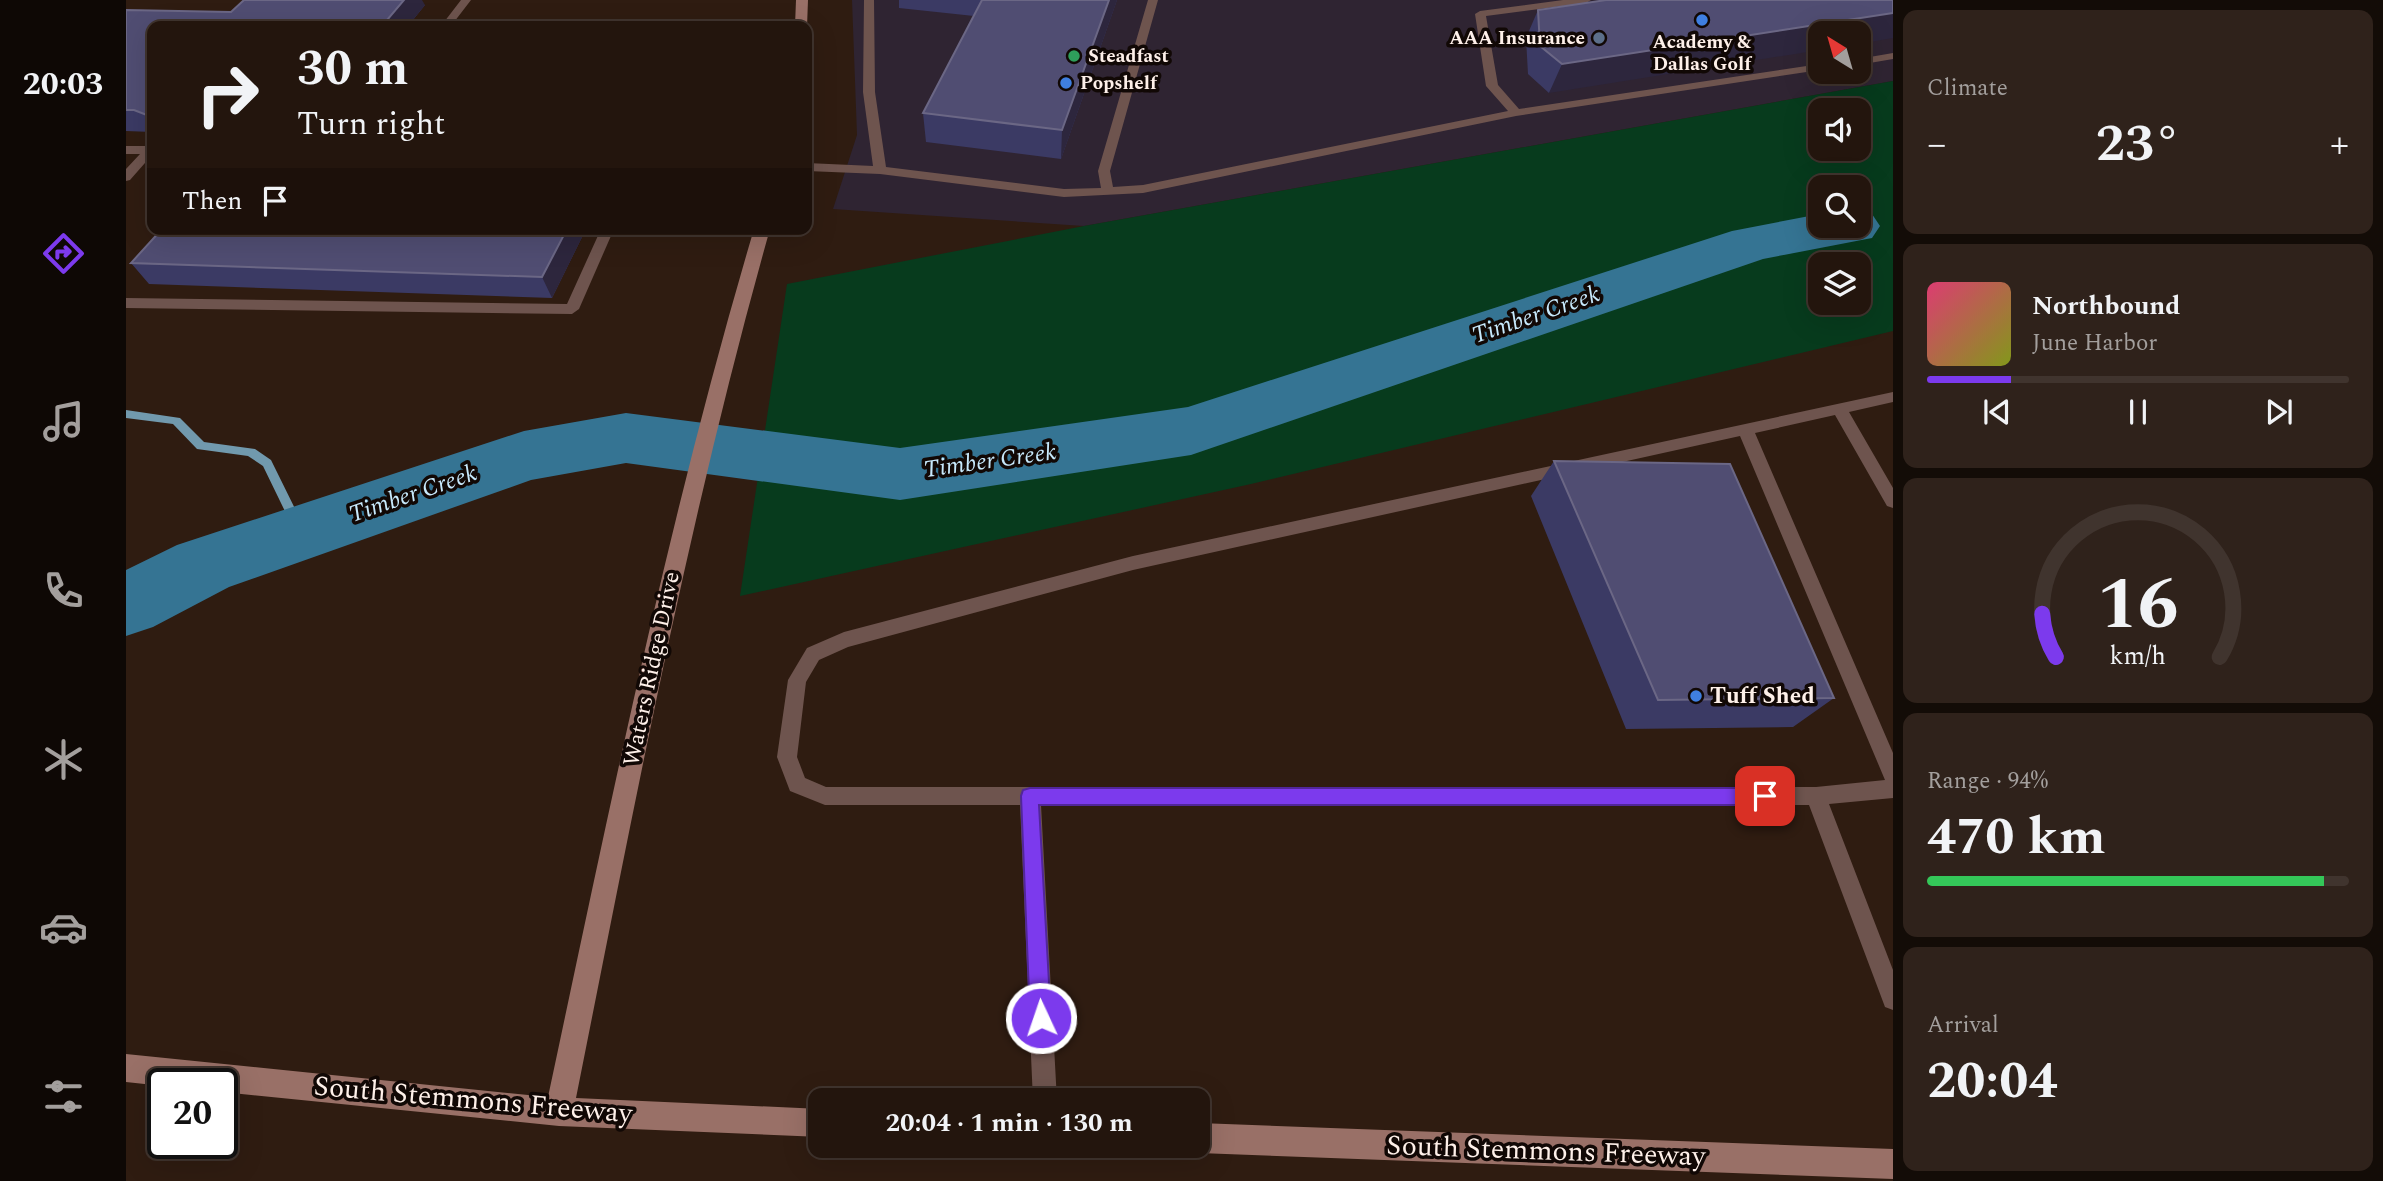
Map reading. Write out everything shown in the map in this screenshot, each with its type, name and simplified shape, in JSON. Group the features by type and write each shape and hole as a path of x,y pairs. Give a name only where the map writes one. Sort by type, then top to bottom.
{"street":[{"path":"801,21 802,0"},
{"name":"Waters Ridge Drive","path":"559,1112 664,606 739,303 760,235"},
{"name":"South Stemmons Freeway","path":"126,1068 559,1112 808,1122"},
{"name":"South Stemmons Freeway","path":"1210,1138 1893,1164"}],"lane":[{"path":"450,21 466,0"},
{"path":"869,0 869,92 880,170"},
{"path":"1108,191 1104,171 1153,0"},
{"path":"1516,113 1492,86 1480,15 1586,0"},
{"path":"1871,60 1893,57"},
{"path":"812,167 880,170 1063,193 1143,189 1516,113 1808,69"},
{"path":"126,150 147,150"},
{"path":"126,177 147,154"},
{"path":"126,303 572,309 605,235"},
{"path":"1893,397 1133,563 844,640 813,654 797,680 787,757 797,784 825,796 1816,796 1893,789"},
{"path":"1839,409 1893,502"},
{"path":"1746,431 1893,776"},
{"path":"1030,796 1044,1088"},
{"path":"1816,796 1893,999"}],"shaded area":[{"path":"852,0 1893,0 1893,81 1084,226 833,209 857,135"}],"green space":[{"path":"1893,81 1893,331 1251,484 740,596 787,284 1084,226"}],"building":[{"path":"244,0 404,0 386,21 147,21 147,115 126,110 126,10 231,12"},
{"path":"982,0 1109,0 1062,130 923,113"},
{"path":"1606,0 1893,0 1893,13 1841,21 1808,21 1808,26 1562,64 1540,46 1538,10"},
{"path":"157,235 564,235 542,277 131,263"},
{"path":"1554,461 1730,464 1834,698 1658,700"}],"waterway":[{"name":"Timber Creek","path":"126,605 203,566 524,456 626,438 900,474 1191,431 1752,243 1808,233"},
{"path":"126,414 176,421 201,446 251,452 267,463 301,533"}],"place":[{"name":"Academy & Dallas Golf","path":"1702,20"},
{"name":"AAA Insurance","path":"1599,38"},
{"name":"Steadfast","path":"1074,56"},
{"name":"Popshelf","path":"1066,83"},
{"name":"Tuff Shed","path":"1696,696"}],"route":[{"path":"1041,1018 1030,796 1765,796"}]}
